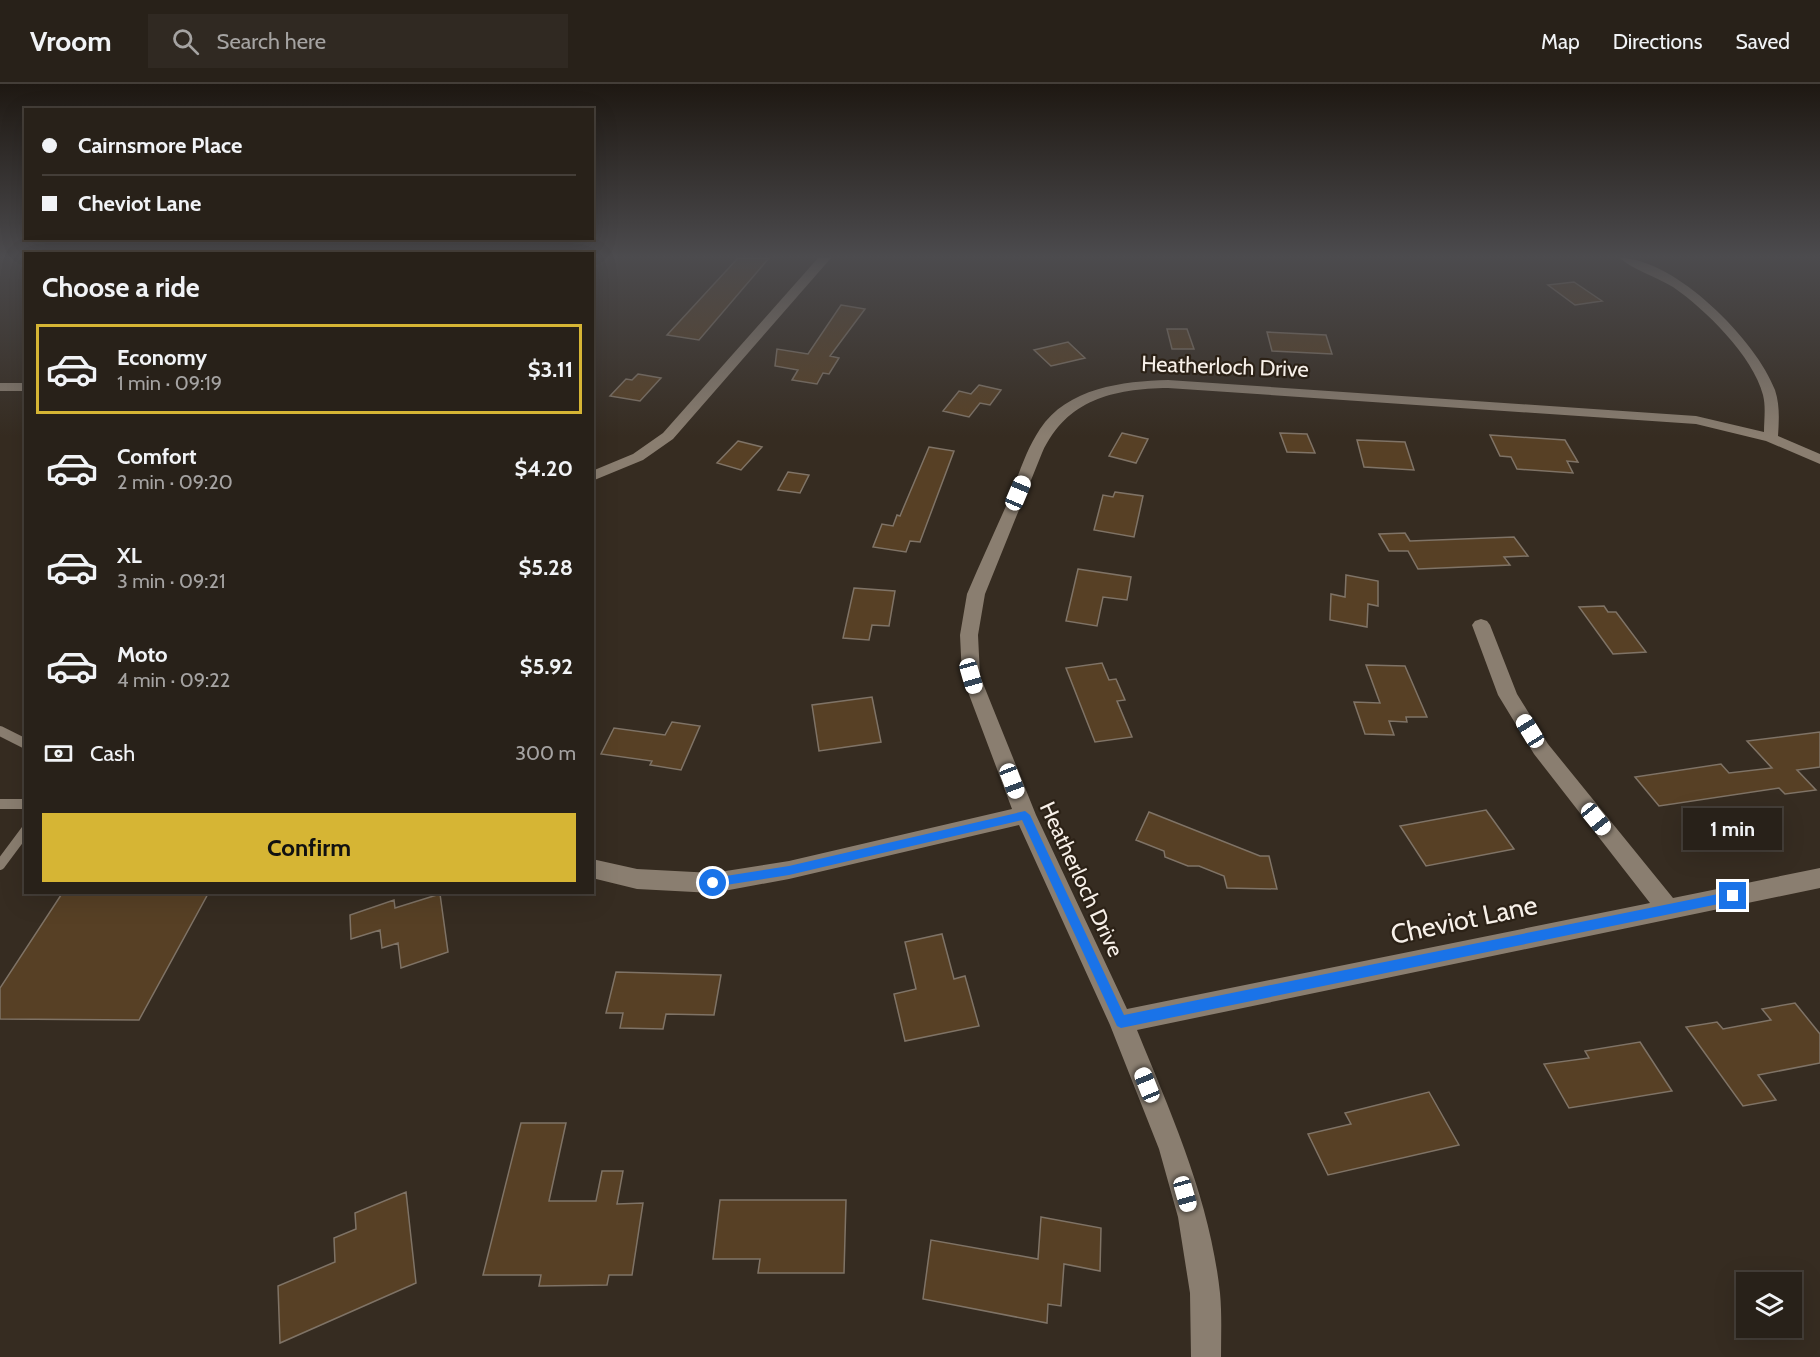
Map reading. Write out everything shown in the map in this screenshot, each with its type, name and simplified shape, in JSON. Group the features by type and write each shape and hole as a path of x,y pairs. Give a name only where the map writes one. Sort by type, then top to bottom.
{"street":[{"path":"594,476 638,457 668,436 773,317"},
{"path":"1717,317 1749,357 1770,395 1771,438"},
{"name":"Heatherloch Drive","path":"1206,1357 1204,1293 1192,1217 1172,1149 1121,1022 1025,815 971,676 968,654 970,615 976,594 1050,424 1062,412 1079,402 1120,388 1145,384 1178,384 1668,418 1730,426 1771,438 1820,459"},
{"path":"0,387 24,387"},
{"path":"1481,625 1508,695 1541,749 1668,909"},
{"path":"594,868 637,879 713,883 789,870 1025,815"},
{"name":"Cheviot Lane","path":"1121,1022 1820,878"}],"lane":[{"path":"0,732 24,743"},
{"path":"0,804 24,804"},
{"path":"0,865 24,833"}],"building":[{"path":"683,317 718,317 699,340 667,335"},
{"path":"833,317 859,317 830,356 839,358 829,374 823,373 817,384 792,380 798,370 775,366 777,349 808,354"},
{"path":"1167,329 1187,329 1194,349 1172,349"},
{"path":"1267,332 1326,335 1332,354 1272,351"},
{"path":"1068,342 1085,358 1051,366 1034,350"},
{"path":"638,374 661,378 640,401 610,396 626,379 632,380"},
{"path":"979,385 1001,390 990,405 980,403 969,417 943,411 959,391 971,394"},
{"path":"1122,433 1148,439 1136,463 1109,456"},
{"path":"1280,433 1307,434 1315,453 1287,452"},
{"path":"1490,435 1565,440 1578,462 1567,461 1573,473 1517,469 1511,457 1500,456"},
{"path":"1357,440 1405,442 1414,470 1364,467"},
{"path":"738,441 762,447 741,470 717,463"},
{"path":"929,447 954,451 920,542 910,541 906,552 873,547 882,524 893,526 897,515 900,516"},
{"path":"788,472 809,475 800,493 778,490"},
{"path":"1115,492 1143,496 1134,537 1094,530 1103,495 1113,497"},
{"path":"1405,533 1410,541 1514,537 1528,556 1504,557 1510,565 1418,569 1408,551 1389,551 1379,534"},
{"path":"1078,569 1131,577 1127,600 1103,597 1097,626 1066,621"},
{"path":"1346,575 1378,581 1378,606 1368,604 1367,627 1330,620 1331,594 1345,597"},
{"path":"854,588 895,591 889,626 872,625 869,640 843,638"},
{"path":"1604,606 1608,612 1616,612 1646,652 1613,654 1579,607"},
{"path":"1102,663 1109,680 1116,679 1125,700 1117,701 1132,737 1095,742 1066,668"},
{"path":"1366,665 1405,666 1427,717 1406,717 1407,722 1389,721 1394,735 1365,734 1354,702 1380,703"},
{"path":"872,697 881,742 819,751 812,705"},
{"path":"672,722 700,726 681,770 650,765 652,761 601,754 614,728 665,735"},
{"path":"1820,732 1820,767 1797,770 1816,790 1785,794 1779,788 1659,806 1635,777 1721,764 1729,773 1772,768 1747,741"},
{"path":"1486,810 1514,849 1426,866 1400,826"},
{"path":"1149,812 1260,856 1269,856 1277,889 1227,888 1224,876 1199,866 1188,866 1165,857 1164,851 1136,840"},
{"path":"62,894 208,894 139,1020 0,1019 0,988"},
{"path":"440,894 448,952 401,968 398,943 382,948 380,930 351,939 350,915 394,900 395,908"},
{"path":"942,934 954,979 965,976 979,1026 905,1041 894,994 916,989 905,942"},
{"path":"616,972 721,975 714,1015 666,1014 663,1029 620,1028 623,1013 606,1013"},
{"path":"1795,1003 1820,1034 1820,1063 1758,1075 1776,1100 1743,1106 1686,1027 1717,1022 1723,1029 1771,1020 1762,1009"},
{"path":"1640,1042 1672,1091 1569,1108 1544,1064 1589,1058 1585,1051"},
{"path":"1429,1092 1459,1145 1328,1175 1308,1134 1351,1124 1345,1113"},
{"path":"521,1123 566,1123 549,1201 596,1201 602,1171 623,1171 617,1204 643,1203 632,1275 609,1275 607,1285 539,1286 541,1275 483,1275"},
{"path":"406,1192 416,1283 280,1343 278,1286 335,1262 334,1238 356,1229 355,1213"},
{"path":"720,1200 846,1200 844,1273 758,1273 760,1259 713,1259"},
{"path":"1041,1217 1101,1228 1100,1271 1064,1264 1061,1306 1048,1304 1047,1323 923,1299 931,1240 1038,1259"}],"route":[{"path":"713,883 789,870 1025,815 1121,1022 1733,896"}]}
